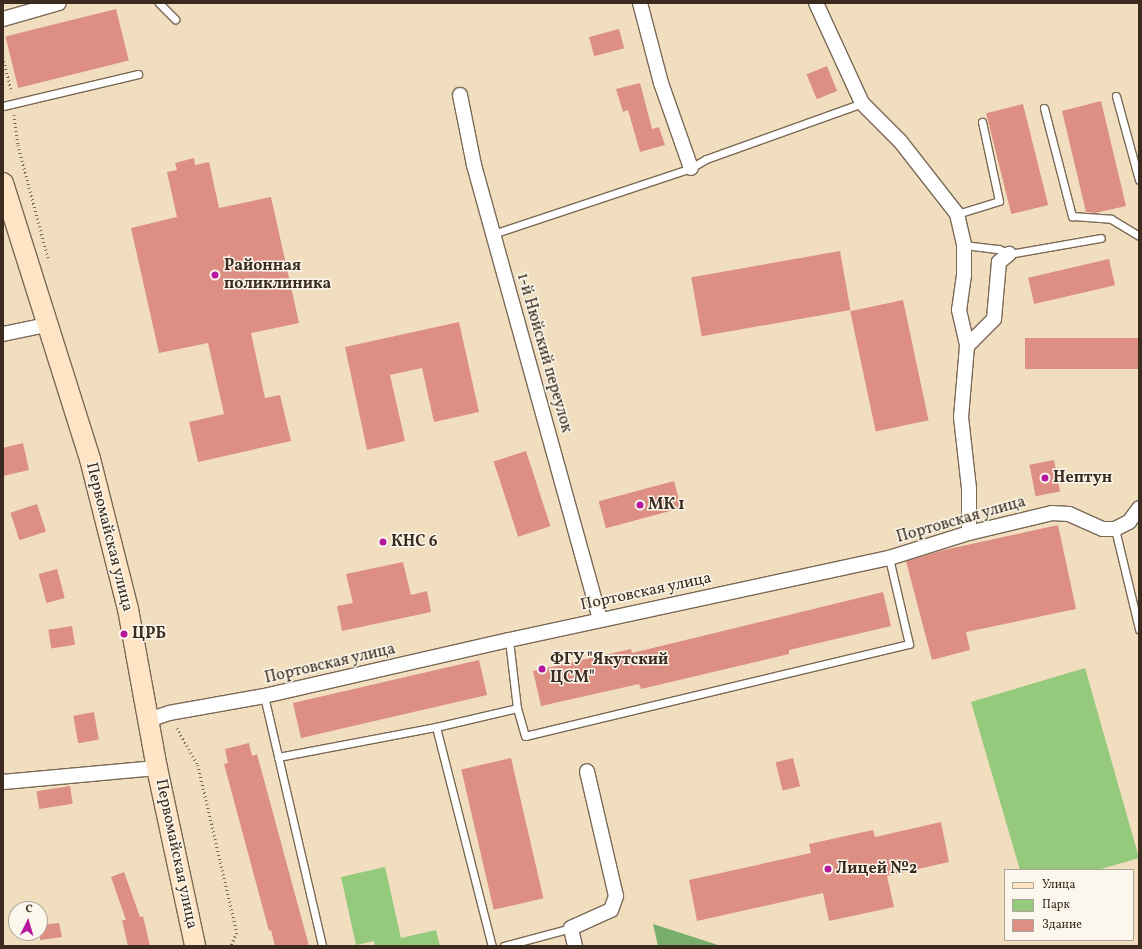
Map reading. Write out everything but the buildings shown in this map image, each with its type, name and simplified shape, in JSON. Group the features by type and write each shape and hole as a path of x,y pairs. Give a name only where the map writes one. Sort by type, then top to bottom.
{"main road":[{"name":"Первомайская улица","path":"3,183 46,325 90,459 128,609 148,720 195,946"}],"street":[{"path":"3,18 59,3"},
{"path":"640,3 661,83 690,168"},
{"path":"816,3 862,103 900,141 957,214 964,245 964,275 959,310 967,346 962,417 969,488 969,533"},
{"name":"1-й Нюйский переулок","path":"460,95 474,165 600,620"},
{"path":"967,346 994,319 999,262 1009,254"},
{"path":"3,334 46,325"},
{"path":"1115,529 1129,522 1139,508"},
{"name":"Портовская улица","path":"148,720 169,713 264,696 508,640 889,558 969,533 1052,513 1069,514 1103,529 1115,529"},
{"path":"3,782 158,768"},
{"path":"574,946 571,928 611,910 616,896 587,771"}],"lane":[{"path":"159,3 174,19"},
{"path":"3,106 138,74"},
{"path":"1116,96 1139,180"},
{"path":"493,234 690,168 706,159 862,103"},
{"path":"1044,108 1072,216 1111,219 1139,236"},
{"path":"957,214 999,201 982,122"},
{"path":"964,245 999,249 1009,254 1101,238"},
{"path":"1115,529 1139,629"},
{"path":"508,640 517,708 525,736 909,644 889,558"},
{"path":"264,696 322,946"},
{"path":"278,757 436,727 517,708"},
{"path":"436,727 492,946"},
{"path":"504,946 571,928"}],"green space":[{"path":"1085,668 1139,858 1101,869 1020,869 971,702"},
{"path":"385,867 401,938 436,930 440,946 375,946 374,941 356,945 341,877"},
{"path":"653,924 721,946 658,946"}],"place":[{"name":"Районная поликлиника","path":"215,275"},
{"name":"Нептун","path":"1045,478"},
{"name":"МК 1","path":"640,505"},
{"name":"КНС 6","path":"383,542"},
{"name":"ЦРБ","path":"124,634"},
{"name":"ФГУ \"Якутский ЦСМ\"","path":"542,669"},
{"name":"Лицей №2","path":"828,869"}]}
